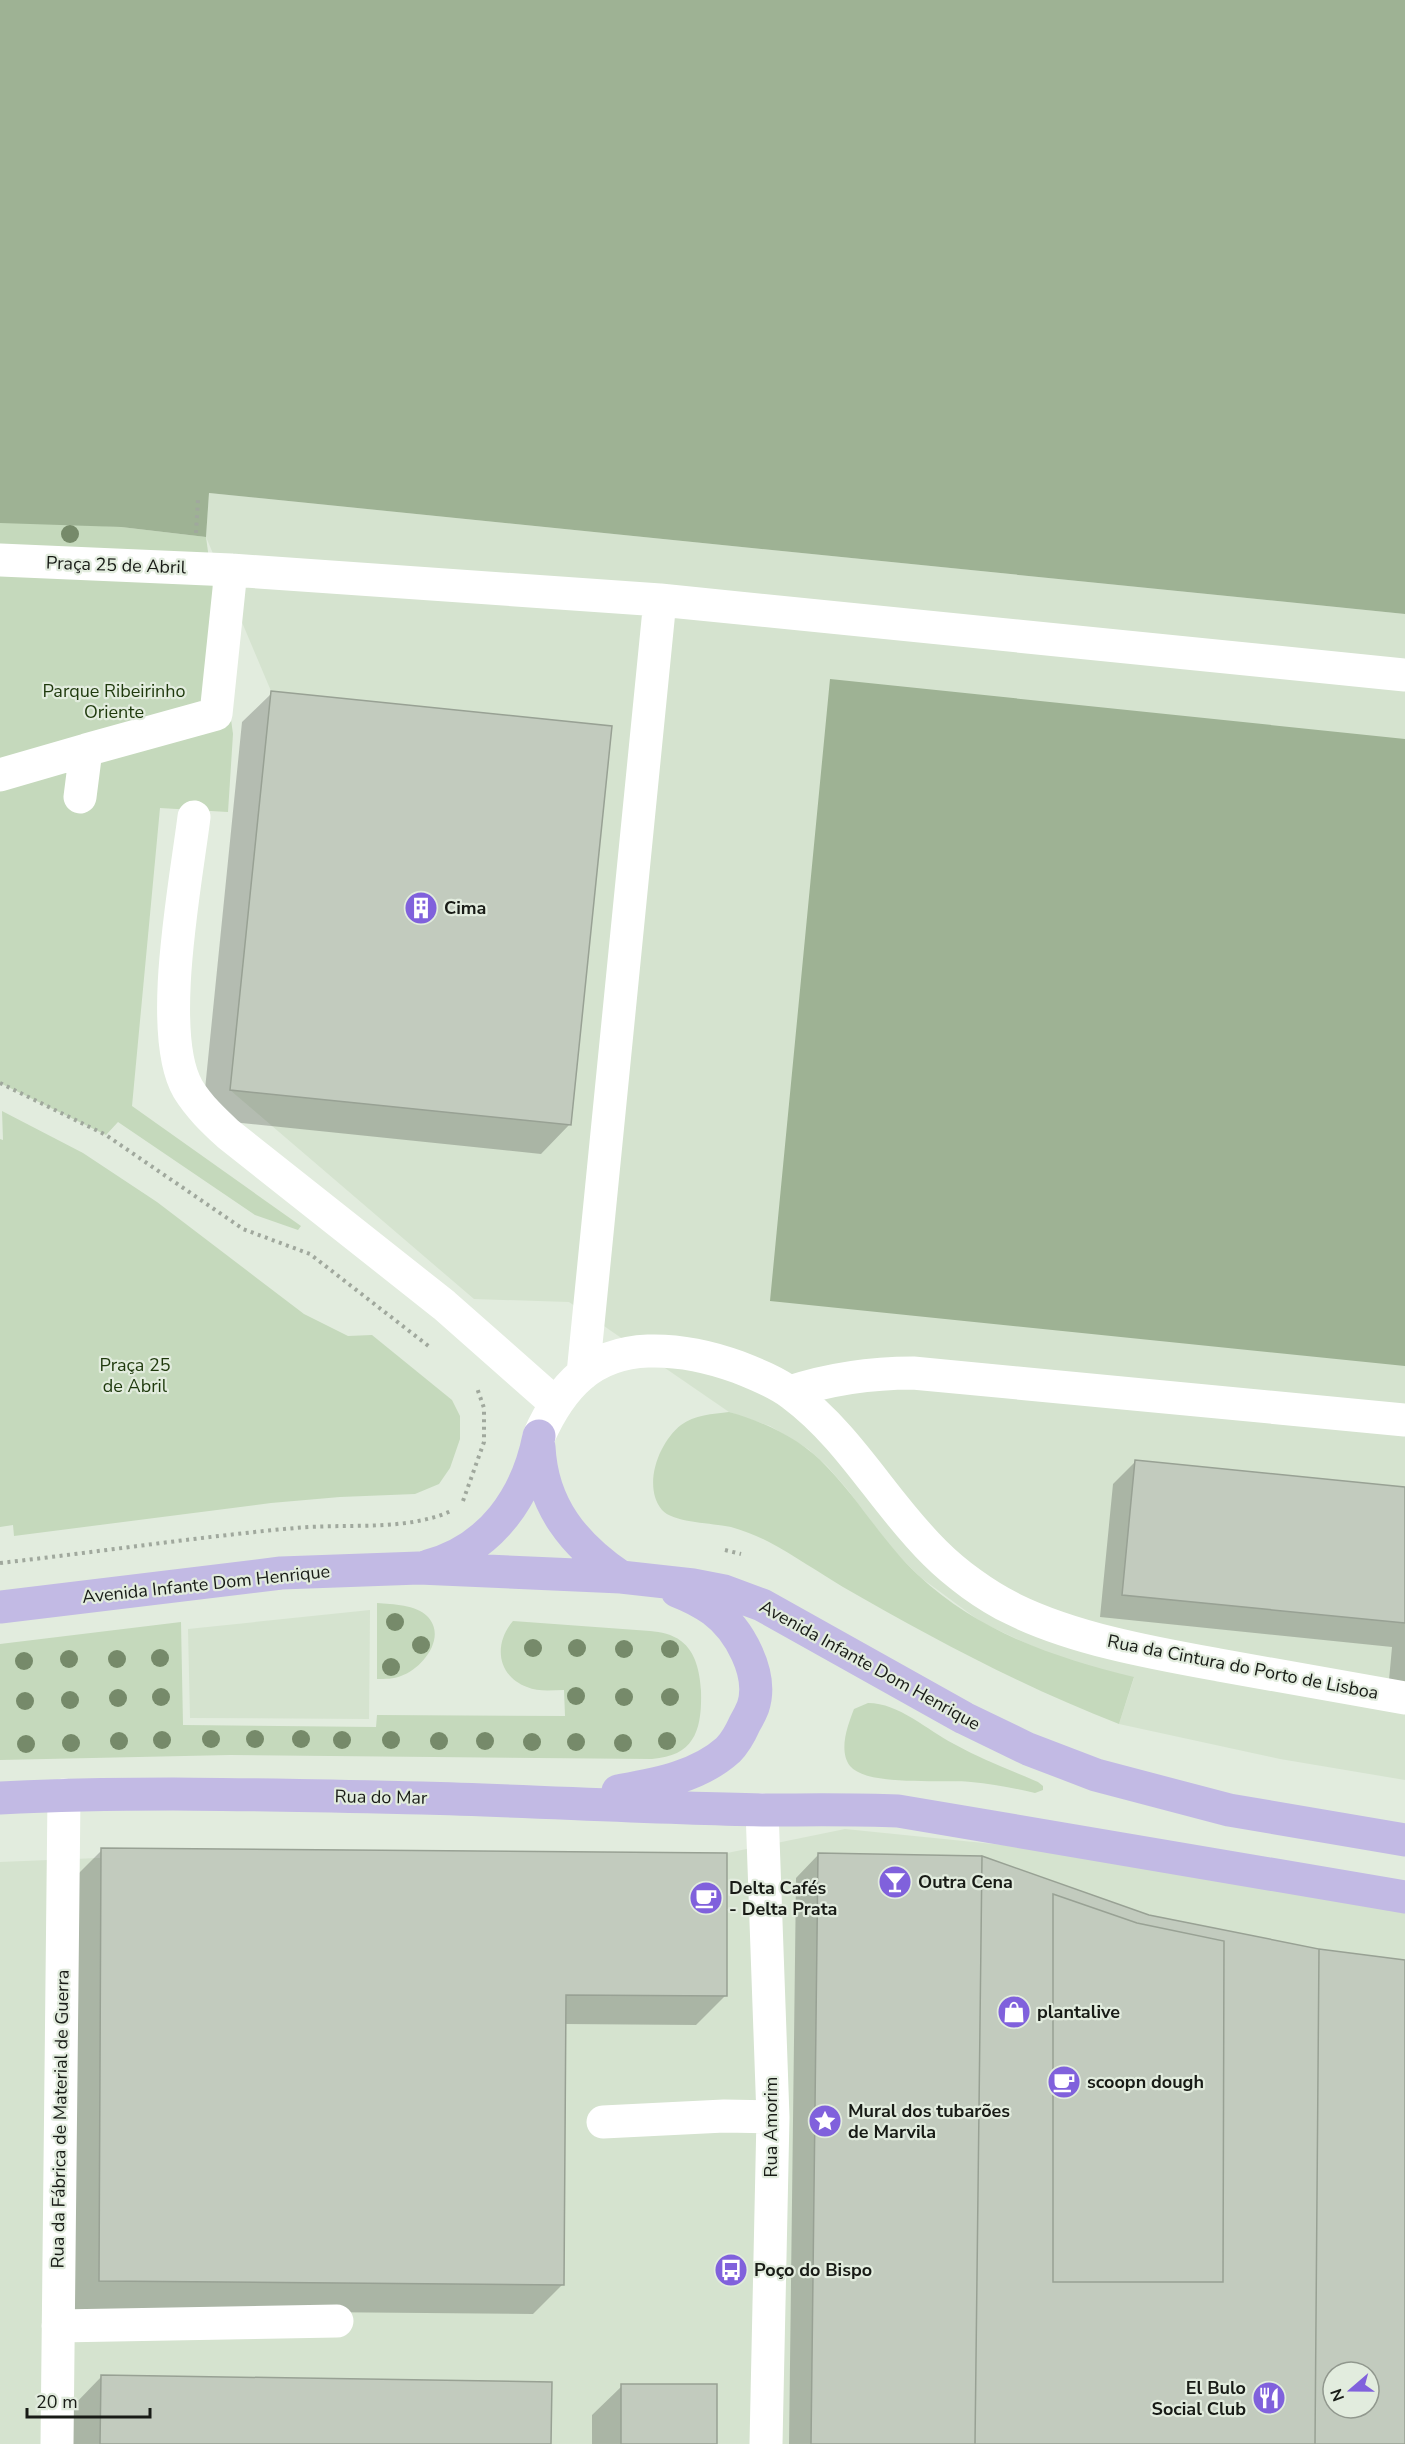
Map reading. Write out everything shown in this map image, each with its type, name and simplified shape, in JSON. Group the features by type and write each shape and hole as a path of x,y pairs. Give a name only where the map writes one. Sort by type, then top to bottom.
{"main road":[{"path":"419,1568 455,1556 487,1535 500,1521 526,1483 539,1436"},
{"path":"539,1436 544,1478 559,1515 580,1545 631,1577 693,1597 715,1611 733,1631 752,1667 756,1691 753,1706 729,1749 699,1770 632,1789 583,1798 548,1801"},
{"name":"Avenida Infante Dom Henrique","path":"0,1606 281,1573 419,1568 631,1577 724,1591 762,1605 964,1718 1028,1749 1096,1775 1229,1810 1405,1840"},
{"name":"Rua do Mar","path":"0,1798 64,1795 303,1796 548,1801 762,1810"},
{"path":"762,1810 832,1808 898,1811 1405,1897"}],"street":[{"name":"Praça 25 de Abril","path":"0,560 231,570 660,600 1405,675"},
{"path":"0,775 216,714 231,570"},
{"path":"539,1436 571,1386 660,600"},
{"path":"80,797 86,750"},
{"path":"194,817 177,957 173,1029 177,1061 188,1089 205,1113 242,1147 444,1305 571,1386"},
{"name":"Rua da Cintura do Porto de Lisboa","path":"571,1386 606,1359 624,1353 673,1350 717,1359 757,1375 790,1392 825,1421 935,1553 975,1585 1013,1609 1094,1638 1165,1655 1405,1698"},
{"path":"790,1392 862,1375 913,1373 1405,1420"},
{"name":"Rua da Fábrica de Material de Guerra","path":"57,2444 64,1795"},
{"name":"Rua Amorim","path":"762,1810 773,2117 766,2444"},
{"path":"603,2122 724,2116 773,2117"},
{"path":"58,2326 337,2321"}],"path":[{"path":"196,536 198,499"},
{"path":"0,1083 106,1135 243,1229 310,1254 435,1351"},
{"path":"0,1563 259,1531 329,1525 411,1524 438,1517 456,1508 464,1499 484,1442 484,1408 478,1388 472,1381"}],"shaded area":[{"path":"0,0 1405,0 1405,614 209,493 206,537 121,527 0,523"},
{"path":"209,493 1405,614 1405,1780 1280,1759 1119,1724 1134,1678 1082,1665 1047,1653 981,1622 920,1577 893,1550 847,1489 808,1449 770,1426 729,1412 569,1302 474,1299 230,1090 271,691 206,537"},
{"path":"830,679 1405,739 1405,1366 770,1301"},
{"path":"370,1610 369,1719 190,1718 188,1629"},
{"path":"845,1829 1405,1886 1405,2444 0,2444 0,1862 294,1850 727,1853"}],"green space":[{"name":"Parque Ribeirinho Oriente","path":"31,522 121,527 206,537 233,734 228,812 160,808 132,1106 301,1226 298,1230 255,1215 118,1122 106,1135 0,1083 0,523"},
{"name":"Praça 25 de Abril","path":"2,1111 83,1153 157,1202 304,1314 348,1336 372,1335 452,1400 460,1416 460,1439 450,1468 439,1484 415,1494 271,1503 14,1536 13,1525 0,1527 0,1139 3,1140"},
{"path":"729,1412 782,1433 817,1457 839,1480 905,1562 942,1595 966,1612 1019,1640 1047,1651 1134,1677 1119,1724 1013,1678 944,1643 764,1540 731,1527 675,1518 662,1510 653,1489 653,1477 666,1442 681,1425 692,1419"},
{"path":"377,1603 417,1609 433,1624 435,1633 430,1651 417,1667 389,1679 377,1679"},
{"path":"513,1621 654,1631 678,1639 690,1651 700,1677 700,1717 693,1738 678,1752 667,1757 652,1759 230,1755 0,1760 0,1644 181,1622 183,1725 376,1727 377,1715 565,1716 564,1690 531,1689 517,1682 504,1667 501,1648 507,1630"},
{"path":"868,1703 891,1707 902,1712 964,1749 1038,1782 1043,1786 1043,1790 1035,1793 971,1782 889,1780 859,1773 846,1760 844,1745 854,1709"}],"building":[{"name":"Cima","path":"271,691 612,726 571,1125 230,1090"},
{"path":"1135,1460 1405,1487 1405,1623 1122,1595"},
{"path":"101,1848 727,1853 727,1996 566,1995 564,2285 99,2281"},
{"path":"818,1853 982,1856 975,2444 811,2444"},
{"path":"982,1856 1149,1915 1319,1949 1315,2444 975,2444","holes":["1053,1894 1137,1923 1224,1941 1223,2282 1053,2282"]},
{"path":"1053,1894 1137,1923 1224,1941 1223,2282 1053,2282"},
{"path":"1319,1949 1405,1960 1405,2444 1315,2444"},
{"path":"101,2375 552,2382 551,2444 100,2444"},
{"path":"621,2384 717,2384 717,2444 621,2444"}],"place":[{"name":"Cima","path":"421,908"},
{"name":"Outra Cena","path":"895,1882"},
{"name":"Delta Cafés - Delta Prata","path":"706,1898"},
{"name":"plantalive","path":"1014,2012"},
{"name":"scoopn dough","path":"1064,2082"},
{"name":"Mural dos tubarões de Marvila","path":"825,2121"},
{"name":"Poço do Bispo","path":"731,2270"},
{"name":"El Bulo Social Club","path":"1269,2398"}]}
